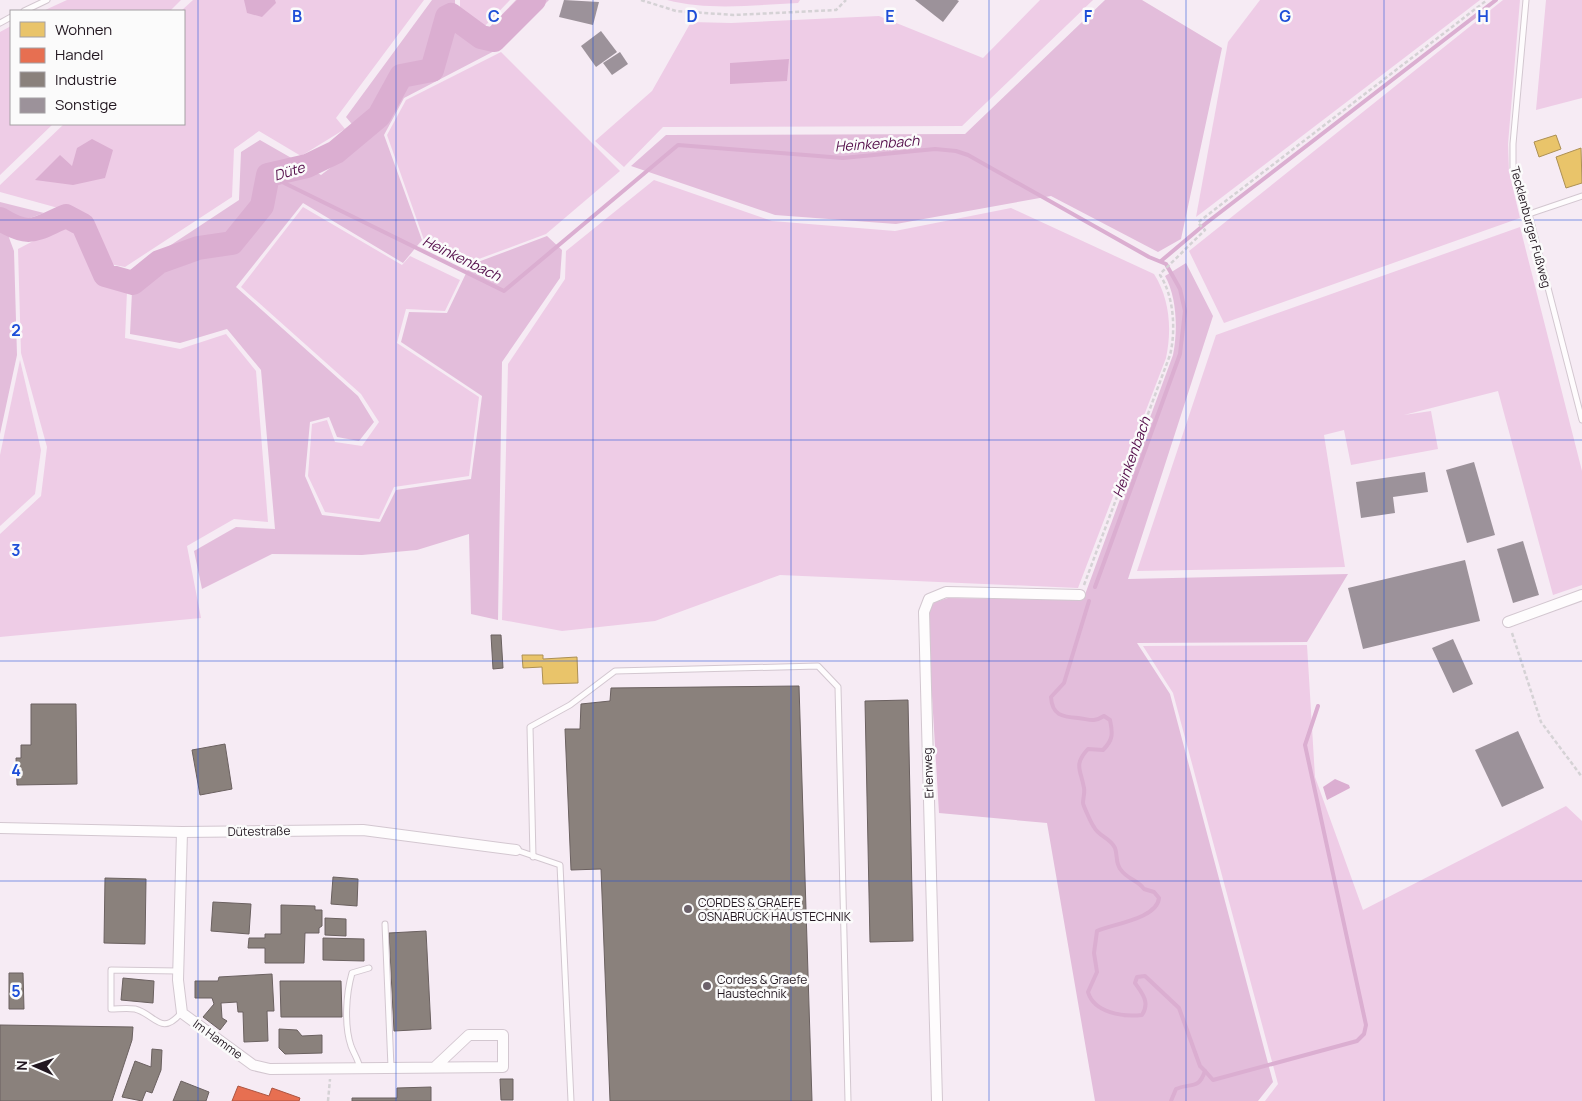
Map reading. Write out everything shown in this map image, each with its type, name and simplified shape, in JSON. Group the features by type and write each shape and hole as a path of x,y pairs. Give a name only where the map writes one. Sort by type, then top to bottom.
{"street":[{"name":"Erlenweg","path":"937,1101 924,612 929,600 946,592 1080,595"},
{"path":"1508,622 1582,595"},
{"name":"Dütestraße","path":"0,828 182,832 363,830 516,850"},
{"name":"Im Hamme","path":"182,832 178,971 182,1012 253,1065 270,1069 503,1067 503,1035 469,1035 435,1067"}],"lane":[{"path":"26,10 47,0"},
{"name":"Tecklenburger Fußweg","path":"1526,0 1513,144 1514,170 1529,214 1582,420"},
{"path":"1529,214 1582,196"},
{"path":"533,857 530,727 570,705 615,671 818,666 838,687 848,1101"},
{"path":"516,850 560,865 571,1101"},
{"path":"385,924 391,1067"},
{"path":"360,1068 351,1046 347,1024 349,983 352,973 369,968"},
{"path":"178,971 112,970 111,1009 134,1009 164,1024 174,1022 182,1012"}],"path":[{"path":"641,0 676,11 734,15 836,10 846,0"},
{"path":"1080,595 1170,355 1173,341 1170,304 1167,286 1160,275 1161,273 1205,230 1199,224 1201,220 1487,0"},
{"path":"1508,622 1541,722 1582,777"},
{"path":"328,1101 330,1068"}],"shaded area":[{"path":"67,0 181,0 171,10 45,10"},
{"path":"193,0 424,0 336,118 345,129 301,156 259,131 234,149 232,197 125,267 110,264 91,217 0,192 0,185 63,125 185,125 185,10 182,10"},
{"path":"244,0 275,0 276,3 262,17 247,13"},
{"path":"432,0 455,0 455,27 475,42 516,0 549,0 502,47 404,98 384,135 422,240 403,263 303,203 236,287 358,396 374,422 359,441 337,437 329,417 310,422 305,476 322,515 380,522 396,490 471,479 482,396 401,342 409,312 447,313 470,265 547,236 562,250 560,278 502,362 498,620 471,614 469,534 417,550 362,555 272,554 202,589 194,551 236,527 275,529 261,370 227,329 180,343 130,334 133,270 239,200 241,152 260,140 321,175 366,141 346,117"},
{"path":"460,0 510,0 482,29 460,12"},
{"path":"667,0 800,0 798,3 716,6"},
{"path":"1040,0 1093,0 962,126 663,127 624,167 595,141 652,91 691,22 731,23 879,16 983,58"},
{"path":"1105,0 1142,0 1222,48 1181,239 1158,252 1051,196 896,224 775,215 631,166 666,135 965,134"},
{"path":"1260,0 1480,0 1196,217 1228,42"},
{"path":"1503,0 1520,0 1508,144 1509,172 1520,218 1224,323 1189,251"},
{"path":"1546,0 1582,0 1582,98 1536,110"},
{"path":"10,27 10,125 52,125 0,175 0,32"},
{"path":"501,52 620,171 546,234 468,263 424,240 387,135 406,100"},
{"path":"789,59 787,81 730,84 730,63"},
{"path":"92,139 113,150 105,178 73,185 35,180 60,155 72,166 77,148"},
{"path":"654,180 772,221 895,231 1011,208 1154,274 1163,294 1168,315 1169,337 1166,358 1078,588 780,575 655,621 562,631 502,620 508,364 565,279 566,251"},
{"path":"0,202 44,213 5,227 14,251 17,355 0,434"},
{"path":"303,207 402,265 410,256 460,280 445,311 406,309 397,343 479,397 469,476 394,487 379,519 325,512 308,476 312,424 327,420 335,442 362,446 379,422 361,394 241,287"},
{"path":"62,226 74,231 96,283 127,291 125,338 180,349 226,334 256,371 268,522 234,519 187,546 201,618 0,637 0,534 41,496 47,447 21,353 18,249"},
{"path":"1520,227 1582,471 1582,585 1553,595 1498,391 1404,415 1431,411 1438,449 1351,465 1344,430 1324,435 1345,567 1137,571 1216,335"},
{"path":"1186,263 1213,316 1128,579 1348,574 1307,642 1137,643 1170,694 1273,1082 1258,1101 1095,1101 1047,823 939,813 927,612 935,602 948,598 1083,600 1173,355 1176,335 1174,304 1165,276"},
{"path":"20,360 41,450 35,494 0,526 0,455"},
{"path":"1307,645 1315,777 1363,910 1566,806 1582,821 1582,1101 1265,1101 1278,1084 1173,693 1143,646"},
{"path":"1335,779 1349,785 1350,788 1327,800 1323,787"}],"building: Wohnen":[{"path":"1556,135 1561,149 1539,157 1534,142"},
{"path":"1581,148 1582,183 1566,188 1556,157"},
{"path":"522,655 543,655 543,659 577,657 578,683 543,684 542,667 523,668"}],"building: Handel":[{"path":"238,1086 269,1096 272,1088 300,1098 299,1101 232,1101"}],"building: Industrie":[{"path":"491,635 501,635 503,668 493,669"},
{"name":"Cordes & Graefe Haustechnik","path":"799,686 812,1101 610,1101 601,869 571,870 565,729 580,729 581,704 610,701 611,688"},
{"path":"908,700 913,941 870,942 865,701"},
{"path":"31,704 76,704 77,784 17,785 16,758 21,758 21,745 31,745"},
{"path":"225,744 232,789 200,795 192,750"},
{"path":"333,877 358,879 357,906 331,904"},
{"path":"105,878 146,879 145,944 104,943"},
{"path":"213,902 251,904 249,934 211,931"},
{"path":"281,905 315,906 315,910 322,910 322,926 319,928 319,933 305,933 304,963 265,963 265,948 248,948 249,938 265,938 265,934 281,934"},
{"path":"325,918 346,919 346,936 325,935"},
{"path":"426,931 431,1029 394,1031 389,933"},
{"path":"323,938 364,939 364,961 323,960"},
{"path":"9,973 23,973 24,1009 9,1009"},
{"path":"272,974 274,1011 267,1011 268,1041 244,1042 243,1012 238,1012 237,1002 221,1003 222,1018 227,1021 220,1030 203,1017 214,1004 212,998 195,998 195,981 218,981 219,977"},
{"path":"123,978 154,981 153,1003 121,1000"},
{"path":"280,981 341,981 342,1017 281,1017"},
{"path":"0,1025 133,1027 132,1040 112,1101 0,1101"},
{"path":"279,1029 297,1030 302,1036 322,1035 322,1053 285,1054 279,1048"},
{"path":"152,1049 162,1050 161,1070 152,1093 146,1091 142,1101 122,1097 135,1061 151,1067"},
{"path":"500,1079 513,1079 513,1100 501,1100"},
{"path":"181,1081 209,1092 206,1101 173,1101"},
{"path":"431,1087 431,1101 352,1101 352,1098 397,1098 397,1088"}],"building: Sonstige":[{"path":"564,0 599,2 593,25 559,17"},
{"path":"915,0 957,0 959,1 943,22"},
{"path":"601,31 617,52 596,67 581,46"},
{"path":"620,52 628,64 612,75 603,63"},
{"path":"1474,462 1495,535 1467,543 1446,470"},
{"path":"1425,472 1428,492 1393,497 1395,513 1361,518 1356,482"},
{"path":"1523,541 1539,595 1513,603 1497,549"},
{"path":"1465,560 1480,621 1363,649 1348,588"},
{"path":"1453,639 1473,684 1453,693 1432,648"},
{"path":"1518,731 1544,788 1502,807 1475,750"}],"waterway":[{"name":"Heinkenbach","path":"0,219 10,225 33,230 66,216 83,225 105,275 133,283 159,262 198,248 232,243 262,206 268,175 307,166 336,152 379,116 401,76 432,70 447,17 451,15 481,37 494,40 534,0"},
{"path":"1161,261 1205,224 1496,0"},
{"name":"Heinkenbach","path":"268,175 504,291 678,145 843,158 935,149 956,151 968,155 1149,257 1166,264 1180,289 1185,311 1180,354 1095,587"},
{"name":"Heinkenbach","path":"1089,601 1064,683 1051,697 1053,708 1059,714 1067,717 1091,720 1104,716 1110,720 1112,729 1109,743 1103,750 1088,749 1079,764 1084,790 1083,805 1098,833 1111,842 1115,848 1118,865 1121,870 1126,876 1144,889 1154,892 1159,898 1151,911 1142,916 1097,931 1094,953 1097,972 1088,992 1096,1005 1110,1012 1142,1015 1145,1003 1143,995 1135,983 1137,977 1145,976 1179,1008 1200,1066 1205,1071 1197,1084 1176,1089 1171,1101"},
{"path":"1205,1071 1213,1080 1357,1041 1364,1034 1366,1025 1305,745 1318,706"}],"place":[{"name":"CORDES & GRAEFE OSNABRÜCK HAUSTECHNIK","path":"688,909"},
{"name":"Cordes & Graefe Haustechnik","path":"707,986"}],"water label":[{"name":"Düte","path":"289,171"}]}
